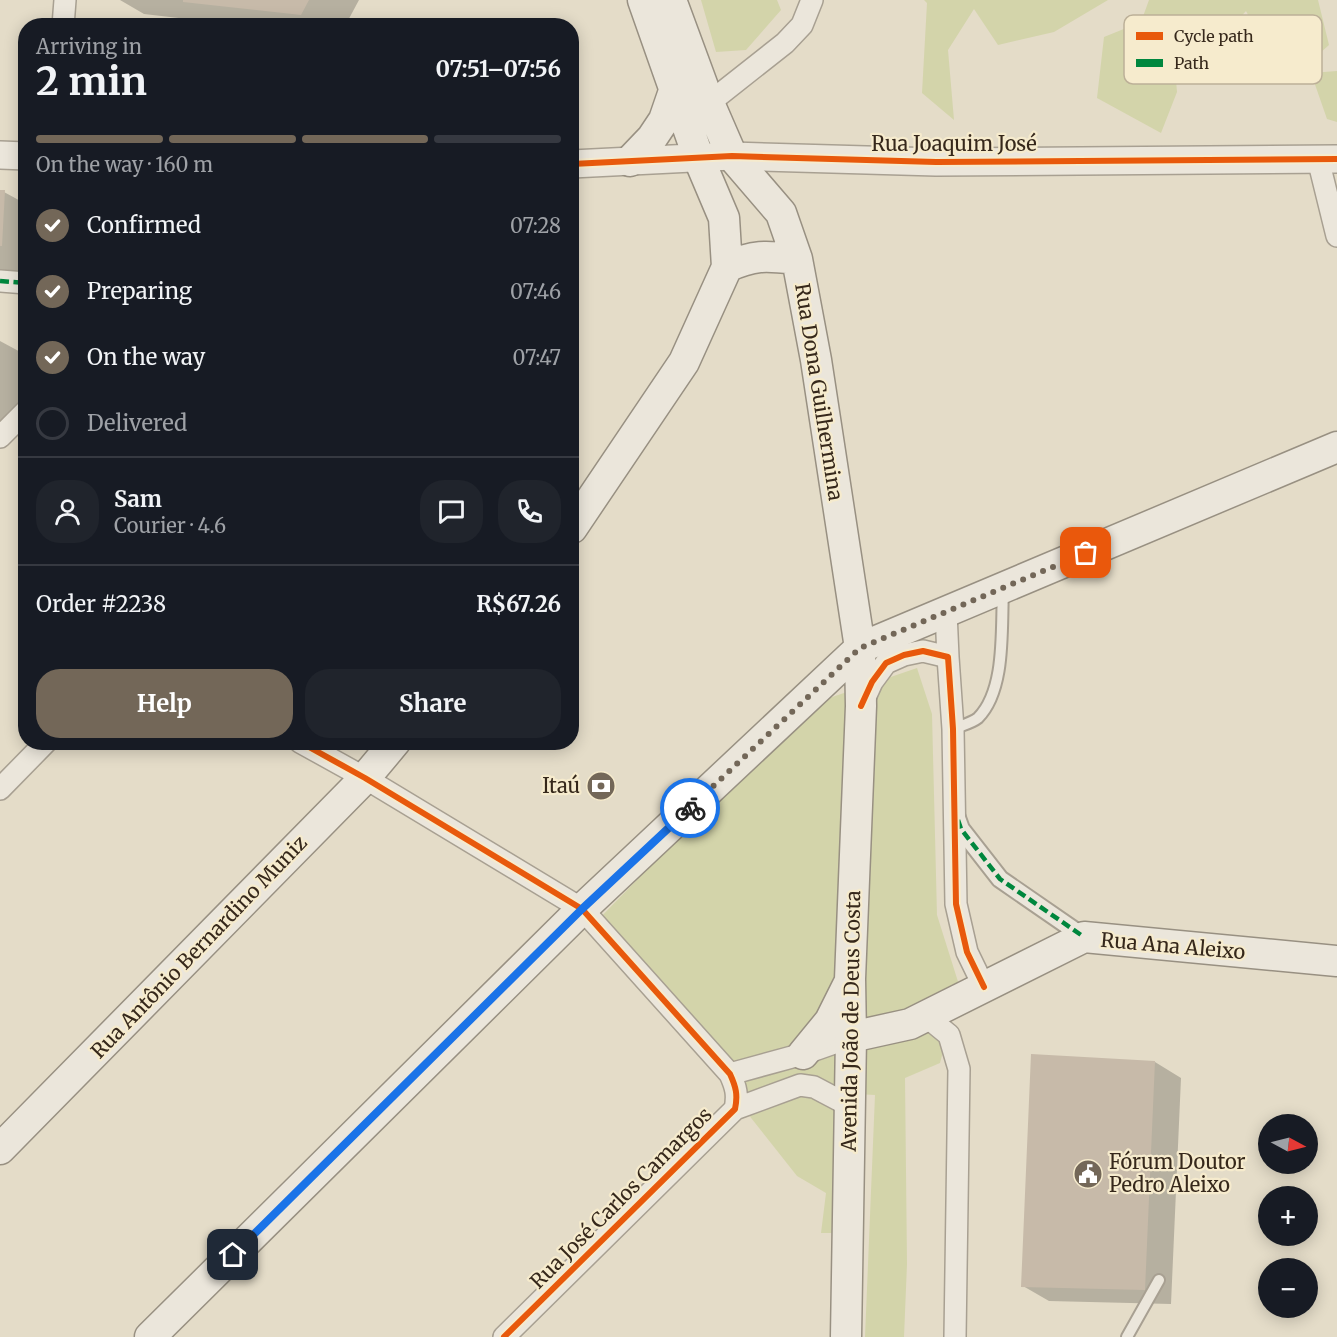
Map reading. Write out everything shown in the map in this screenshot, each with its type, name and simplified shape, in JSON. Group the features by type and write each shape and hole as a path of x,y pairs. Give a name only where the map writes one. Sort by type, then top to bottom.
{"main road":[{"path":"579,518 684,362 727,267 723,218 699,159 643,0"},
{"name":"Rua Dona Guilhermina","path":"671,0 709,104 732,156 781,213 797,259 816,360 860,648"},
{"path":"630,161 652,138 664,120 675,88"},
{"path":"727,267 751,257 766,255 797,259"},
{"path":"150,1337 582,909 860,648 1337,447"},
{"name":"Avenida João de Deus Costa","path":"846,1337 850,979 861,706 860,648"},
{"name":"Rua Antônio Bernardino Muniz","path":"0,1149 365,778 388,750"},
{"name":"Rua Ana Aleixo","path":"851,1037 910,1024 927,1017 1084,937 1337,962"},
{"path":"803,1054 830,1020 850,979"}],"street":[{"path":"64,18 65,0"},
{"path":"709,104 785,43 802,25 812,0"},
{"path":"0,155 18,156"},
{"name":"Rua Joaquim José","path":"579,164 732,156 936,162 1328,159"},
{"path":"1328,159 1337,236"},
{"path":"0,281 18,282"},
{"path":"0,437 18,419"},
{"path":"946,612 952,729 956,904 967,952 984,987"},
{"name":"Avenida João de Deus Costa","path":"861,706 872,682 886,663 904,654 923,651 948,657"},
{"path":"0,789 38,750"},
{"path":"314,750 582,909 730,1074 803,1054 851,1037"},
{"path":"954,808 962,830 999,879 1084,937"},
{"path":"927,1017 949,1035 959,1069 955,1337"},
{"name":"Rua José Carlos Camargos","path":"730,1074 736,1087 735,1109"},
{"name":"Rua José Carlos Camargos","path":"504,1337 735,1109 800,1085 814,1087 850,1106"}],"lane":[{"path":"952,729 977,719 991,700 999,670 1003,589"},
{"path":"1126,1337 1159,1280"}],"green space":[{"path":"701,0 777,0 781,10 746,50 716,52"},
{"path":"924,0 1108,0 1054,32 998,45 974,9 948,50 954,120 922,93 927,3"},
{"path":"1149,0 1318,0 1322,15 1248,15 1246,11 1242,15 1144,15"},
{"path":"1322,16 1329,45 1322,51"},
{"path":"1124,29 1124,84 1176,84 1177,92 1161,133 1097,98 1104,37"},
{"path":"1337,71 1337,122 1327,119 1315,84 1322,84 1322,72"},
{"path":"917,668 932,714 937,915 960,988 940,1063 905,1078 907,1264 904,1337 865,1337 875,1095 837,1093 840,1233 821,1233 826,1193 797,1176 596,922 806,706"}],"building":[{"path":"183,0 309,0 301,15 183,2"},
{"path":"0,190 5,190 2,246 0,246"},
{"name":"Fórum Doutor Pedro Aleixo","path":"1031,1054 1155,1061 1145,1290 1021,1287"}],"marked path":[{"path":"0,281 18,282"},
{"path":"958,820 961,829 1000,879 1084,937"}],"cycle path":[{"path":"579,164 732,156 936,162 1337,159"},
{"path":"861,706 872,682 886,663 904,655 923,651 948,657 953,729 956,904 967,952 984,987"},
{"path":"314,750 582,909 730,1074 734,1083 735,1109 504,1337"}],"way so far":[{"path":"690,808 860,648 1086,553"}],"place":[{"name":"Itaú","path":"601,786"},
{"name":"Fórum Doutor Pedro Aleixo","path":"1088,1174"}],"route":[{"path":"233,1255 582,909 690,808"}]}
